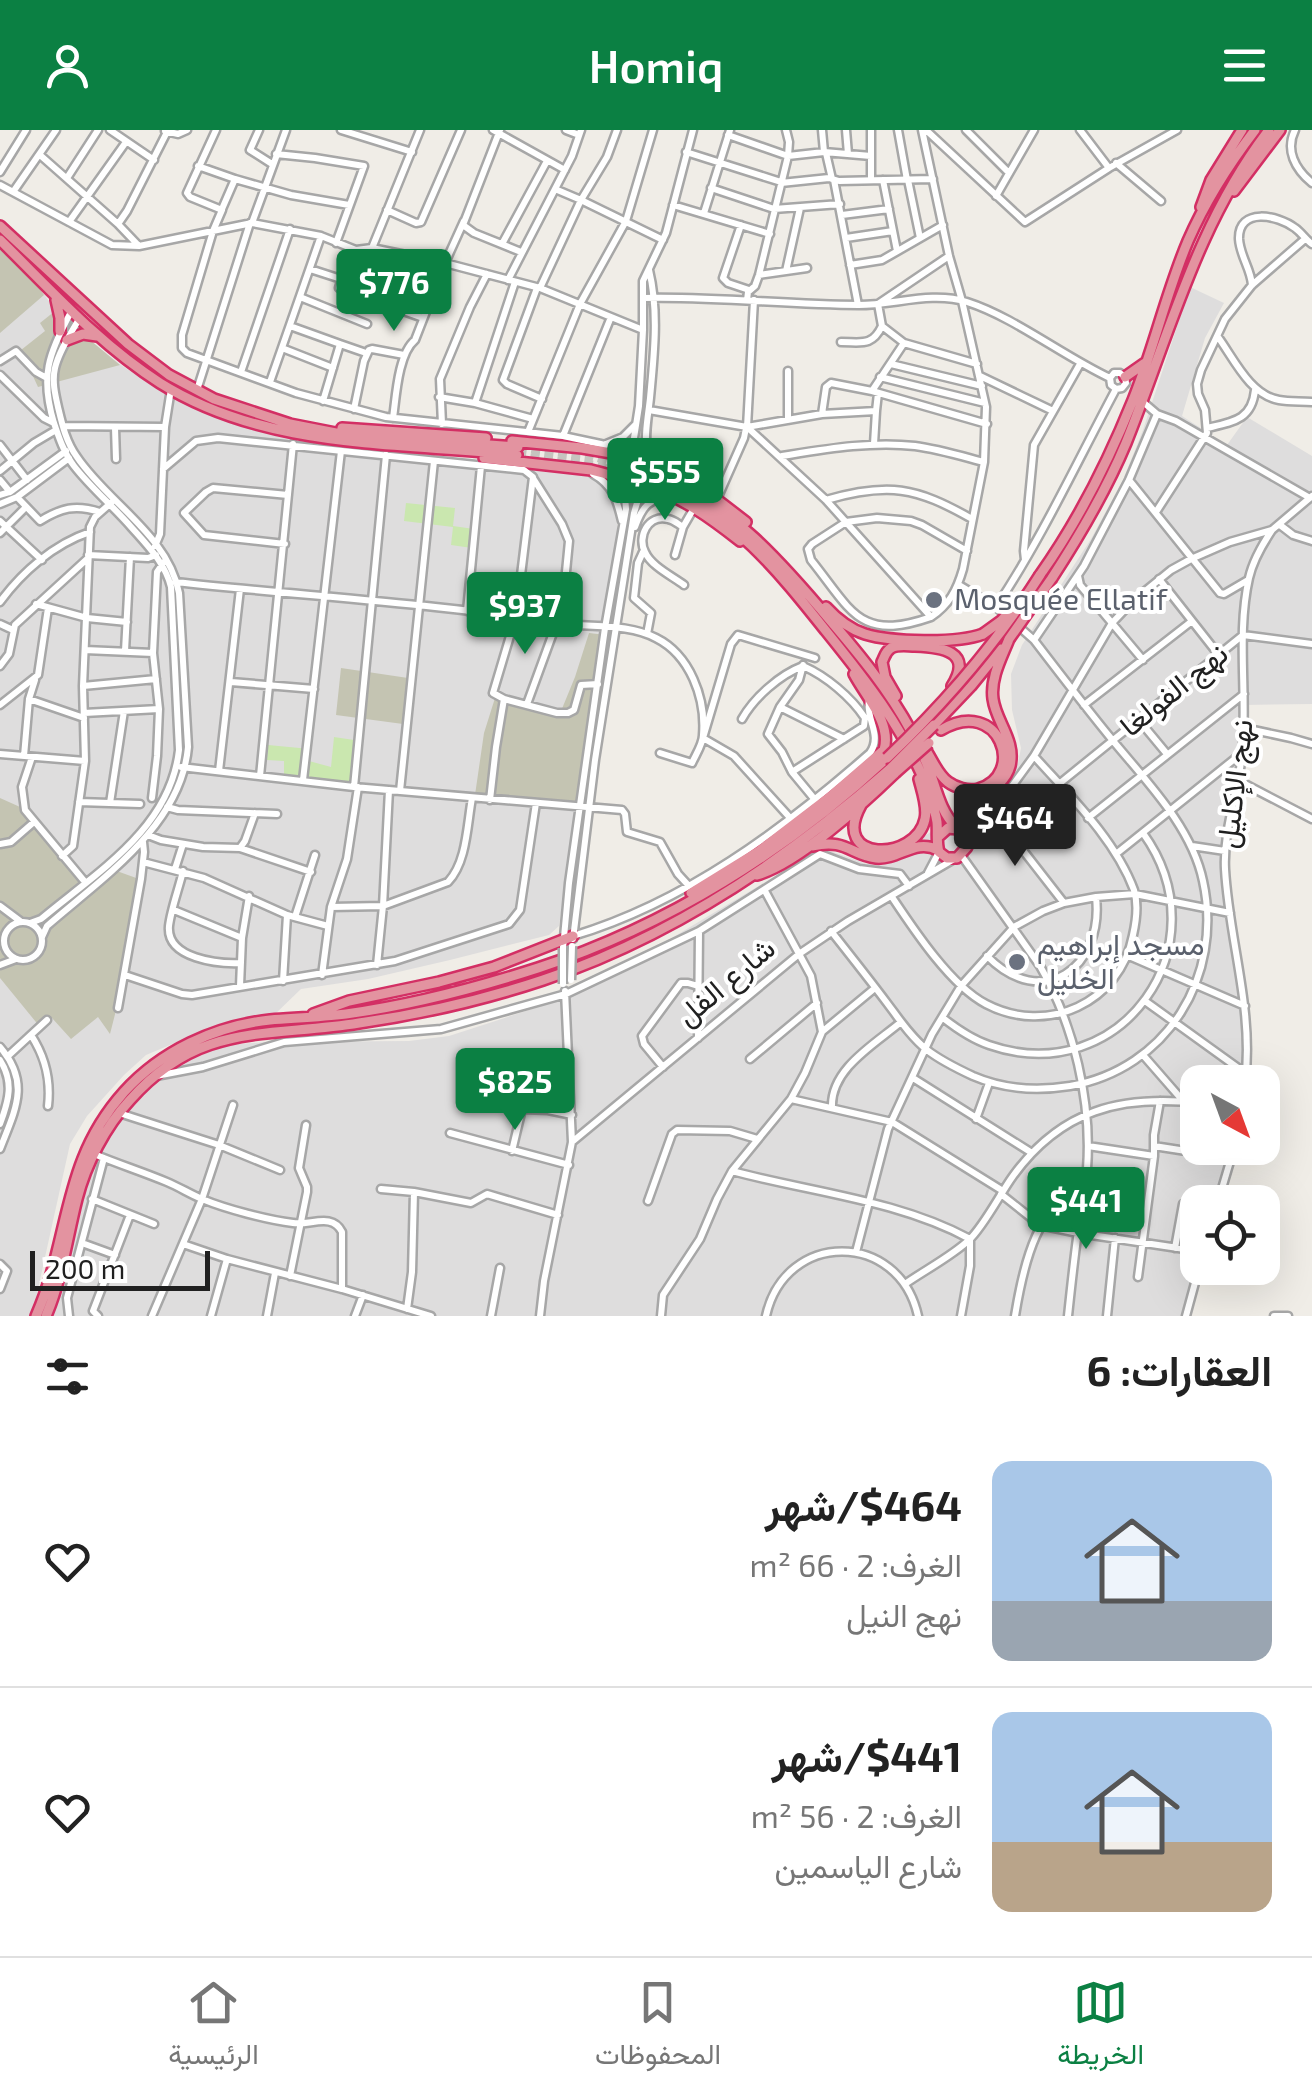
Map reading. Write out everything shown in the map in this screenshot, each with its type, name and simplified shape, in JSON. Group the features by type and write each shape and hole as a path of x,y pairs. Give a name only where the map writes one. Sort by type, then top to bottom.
{"highway":[{"path":"36,1316 74,1178 95,1154 101,1122 125,1091 172,1052 203,1037 268,1020 347,1014 411,1002 539,968 624,935 733,876 786,840 934,725 1078,518 1134,397 1210,180 1242,130"},
{"path":"1188,240 1216,186 1255,130"},
{"path":"802,851 860,805 958,701 1052,578 1101,497 1205,236 1243,164 1269,130"},
{"path":"1205,236 1280,130"},
{"path":"0,226 78,312 100,337 171,390 220,412 287,432 342,442 518,451 306,428 196,392 152,363 104,323 78,312 53,293 0,240"},
{"path":"53,293 64,336 100,337"},
{"path":"1125,376 1146,361"},
{"path":"398,432 406,420"},
{"path":"419,434 442,424"},
{"path":"306,428 398,432 626,453"},
{"path":"402,446 422,452 598,471 621,481"},
{"path":"650,458 717,499 770,545 790,581 881,703 916,762 931,798 938,851"},
{"path":"780,562 728,514 699,495 662,481 724,520 790,581 866,664 950,784 978,789 997,776 1004,753 992,730 976,722 934,725"},
{"path":"643,486 694,508 840,621 876,637 952,642 982,634 1007,615 1040,575"},
{"path":"961,831 961,812 995,789 1010,764 1010,745 992,692 1009,638"},
{"path":"46,1316 77,1197 95,1154 119,1113 155,1076 188,1053 242,1035 422,1014 542,980 632,943 700,907 750,877 852,802 893,771 929,743 956,680 958,667 950,652 942,647 900,645 890,649 882,667 906,713 910,730 928,766 943,810 967,842 961,855 947,858 930,846 917,846 880,858 830,843 810,846 772,870 750,877"},
{"path":"671,911 692,892 759,851 884,750 885,728 844,654"},
{"path":"860,805 854,828 856,836 870,850 884,851 912,838 921,829 926,811 916,762"},
{"path":"938,837 944,830 961,831"},
{"path":"302,1018 349,1001 440,982 568,942"}],"street":[{"path":"0,172 26,130"},
{"path":"14,192 56,130"},
{"path":"67,178 98,130"},
{"path":"110,130 154,160"},
{"path":"118,224 166,131 178,134 187,130"},
{"path":"216,130 188,195 222,208"},
{"path":"259,130 250,150 272,164"},
{"path":"196,392 286,130"},
{"path":"344,130 412,152"},
{"path":"372,248 420,130"},
{"path":"387,210 421,222 461,130"},
{"path":"475,403 521,252 580,133 566,130"},
{"path":"542,399 503,380 538,288 580,200 607,157 617,130"},
{"path":"528,432 580,304 626,222 653,130"},
{"path":"540,1316 572,1142 566,994 568,942 605,628 626,501 616,468 637,423 643,281 663,240 693,130"},
{"path":"749,290 755,286 770,234 788,156 786,130"},
{"path":"822,130 858,305"},
{"path":"846,130 848,154"},
{"path":"871,130 871,180"},
{"path":"898,130 920,238"},
{"path":"924,130 1022,222 1177,130"},
{"path":"924,130 949,256 980,376 987,424 984,462 967,552 959,585 932,617 906,626 873,624 855,615 808,553 812,544 846,522 877,518 930,529 967,552"},
{"path":"936,140 942,130"},
{"path":"966,130 1009,173"},
{"path":"1080,130 1112,166 1160,201"},
{"path":"1295,130 1289,142 1290,152 1312,183"},
{"path":"393,418 404,355 464,221 497,131 564,170"},
{"path":"996,196 1032,131"},
{"path":"704,213 729,133 788,156 825,152 870,156"},
{"path":"69,222 126,142"},
{"path":"686,152 780,183 933,179"},
{"path":"276,154 364,166 336,243"},
{"path":"40,155 138,246"},
{"path":"502,244 547,161"},
{"path":"198,166 263,189 349,206"},
{"path":"235,179 213,231 180,343 187,353 324,401 393,418 563,436 626,453 638,450 650,458"},
{"path":"884,180 897,252"},
{"path":"0,185 112,245 138,246 251,223 290,229 356,250 372,248 444,262 538,288 643,330"},
{"path":"555,188 663,240"},
{"path":"711,188 774,209 840,204"},
{"path":"673,205 770,234"},
{"path":"786,271 800,208"},
{"path":"842,214 889,210"},
{"path":"1156,512 1204,438 1205,410 1197,384 1225,319 1252,285 1308,242 1290,224 1261,215 1247,220 1241,228 1243,259 1252,285"},
{"path":"464,221 464,227 521,252"},
{"path":"741,225 723,278 749,290"},
{"path":"850,265 876,262 943,226"},
{"path":"241,372 290,229"},
{"path":"846,238 893,232"},
{"path":"270,382 321,236"},
{"path":"350,248 339,288 422,318"},
{"path":"365,297 385,250"},
{"path":"391,306 412,256"},
{"path":"878,304 949,256"},
{"path":"310,268 341,279"},
{"path":"585,807 636,504 654,473 646,437 656,298 649,268"},
{"path":"759,275 807,268"},
{"path":"442,424 443,372 488,274"},
{"path":"717,499 746,427 749,290"},
{"path":"300,298 367,324"},
{"path":"643,298 858,305 930,298 962,301 993,313 1110,378"},
{"path":"841,342 871,342 877,337 882,326 878,304"},
{"path":"0,965 33,957 40,950 47,926 145,836 168,807 188,741 173,582 164,562 69,452 49,405 49,358 78,312"},
{"path":"563,436 611,316"},
{"path":"290,326 366,354"},
{"path":"882,326 904,342 977,364"},
{"path":"58,426 53,381 64,336"},
{"path":"1218,337 1263,394 1280,400 1312,402"},
{"path":"874,444 875,392 880,377 904,342"},
{"path":"324,401 340,344"},
{"path":"282,348 333,368"},
{"path":"354,409 366,354 372,349 404,355"},
{"path":"0,361 16,351 46,377"},
{"path":"891,364 982,386"},
{"path":"1026,561 1033,449 1080,364"},
{"path":"788,371 788,420"},
{"path":"996,607 1026,561 1116,389 1124,386 1125,376 1117,372 1110,378 1110,385 1116,389"},
{"path":"0,375 44,418 58,426 165,427"},
{"path":"980,376 1052,411"},
{"path":"880,377 985,403"},
{"path":"822,414 829,384 852,386 987,424"},
{"path":"1207,428 1247,413 1256,388"},
{"path":"155,551 160,534 165,427 171,390"},
{"path":"440,397 534,419"},
{"path":"1068,1316 1087,1171 1082,1084 1049,981 961,855 1034,756 1112,623 1159,579 1230,542 1272,530 1311,497 1157,414 1142,402"},
{"path":"649,410 746,427 822,414 876,411"},
{"path":"1034,640 1078,575 1129,480 1157,414"},
{"path":"604,444 623,438 637,423"},
{"path":"0,471 58,426"},
{"path":"746,427 826,500 932,617"},
{"path":"115,428 116,458"},
{"path":"163,470 202,439 218,438 520,469 533,477 570,541 559,623 527,704"},
{"path":"260,776 293,444"},
{"path":"781,456 874,444 922,447 984,462"},
{"path":"0,445 26,480"},
{"path":"303,780 342,451"},
{"path":"14,495 26,480 69,452"},
{"path":"0,504 69,452"},
{"path":"322,975 331,908 347,858 356,787 386,456"},
{"path":"400,791 434,461"},
{"path":"468,611 481,466"},
{"path":"578,469 598,476 610,487 623,524"},
{"path":"533,477 516,616 492,691 504,699 568,713 574,710 581,685 598,684"},
{"path":"0,480 40,520 60,509 100,512"},
{"path":"1129,480 1221,594 1248,580"},
{"path":"621,481 633,488 643,486"},
{"path":"284,544 204,534 184,513 213,488 288,494"},
{"path":"826,500 859,490 909,491 938,500 972,519"},
{"path":"0,495 14,495"},
{"path":"631,534 648,503 662,498 678,500"},
{"path":"62,856 73,846 84,761 90,532 92,522 112,502"},
{"path":"26,507 2,527 42,560"},
{"path":"676,555 683,526 694,508"},
{"path":"683,526 660,519 651,522 641,539 650,560 684,585"},
{"path":"1280,524 1293,535 1312,541"},
{"name":"نهج الإكليل","path":"1246,1065 1245,1006 1225,851 1240,782 1248,580 1272,530"},
{"path":"0,602 20,576 76,536 90,532"},
{"path":"631,534 641,539"},
{"path":"0,666 9,654 15,625 88,557 130,557 155,551"},
{"path":"644,551 638,563 634,598 651,613 647,634"},
{"path":"125,651 130,557"},
{"path":"152,798 159,709 154,652 157,572 164,562"},
{"path":"1078,575 1080,585 1142,660"},
{"path":"1159,579 1218,654"},
{"path":"173,582 419,605 617,627 647,634 678,653 692,675 704,738"},
{"path":"832,931 926,1049 989,1082 1025,1089 1082,1084 1112,1074 1143,1055 1174,1024 1196,985 1208,932 1203,880 1192,846 1142,775 1034,640 996,607 959,585"},
{"path":"219,771 240,588"},
{"path":"36,604 87,618 126,622"},
{"path":"48,608 40,669 29,699 28,756 22,793 25,810 85,882"},
{"path":"1084,705 1192,621"},
{"path":"0,624 13,630"},
{"path":"660,753 692,762 704,738 731,644 738,635 815,658"},
{"path":"1244,635 1312,644"},
{"name":"نهج الفولغا","path":"1059,784 1244,635"},
{"path":"84,650 154,652"},
{"path":"804,654 798,680 768,734 816,801"},
{"path":"742,719 759,696 803,666 828,680 856,706 866,718 864,726 792,772"},
{"path":"83,686 156,678"},
{"path":"1,702 35,679"},
{"path":"230,682 314,689"},
{"path":"1088,818 1245,693"},
{"path":"29,699 84,715 159,709"},
{"path":"490,800 504,699"},
{"path":"568,942 690,886 816,801 876,746 868,699"},
{"path":"780,708 845,739"},
{"path":"110,803 124,710"},
{"path":"1138,719 1166,754"},
{"path":"1244,728 1312,744"},
{"path":"704,738 734,756 792,820"},
{"path":"0,754 84,761"},
{"path":"1116,854 1242,754"},
{"path":"892,896 960,986 1004,1012 1034,1017 1062,1015 1102,992 1128,956 1135,923 1135,894 1116,854 1034,756"},
{"path":"180,766 624,812 628,832 660,842 678,874 690,886"},
{"path":"118,1008 145,836 180,766"},
{"path":"1240,782 1312,820"},
{"path":"377,965 389,790"},
{"path":"331,908 383,906 448,882 460,859 472,798"},
{"path":"79,802 140,804"},
{"path":"125,975 187,995 377,965 509,924 522,902 536,803"},
{"path":"168,807 277,814"},
{"path":"240,848 246,842 254,813"},
{"path":"994,813 1064,902"},
{"path":"0,844 10,842 34,822"},
{"path":"961,831 974,831 984,824"},
{"path":"942,1018 993,1047 1028,1054 1051,1054 1110,1033 1144,1001 1162,972 1172,932 1172,901 1157,852 1143,833"},
{"path":"6,930 13,924 41,919 145,836 203,847 240,848 311,872"},
{"path":"183,844 169,928 171,938 199,959 241,963"},
{"path":"1192,846 1225,851"},
{"path":"924,877 934,865 938,851"},
{"path":"155,1076 284,1042 440,1029 566,994 699,931 822,854 859,869 900,874 909,886"},
{"path":"283,980 292,916 315,855"},
{"name":"شارع الفل","path":"572,1142 799,954 961,855"},
{"path":"143,862 179,870 292,916 328,926"},
{"path":"661,1316 663,1295 700,1238 716,1199 732,1171 806,1073 822,1032 812,976 766,891"},
{"path":"856,1252 892,1122 926,1049 960,986 1014,928 1064,902 1135,894 1230,913"},
{"path":"240,986 249,896"},
{"path":"987,956 1012,976 1049,981 1072,968 1093,941 1098,918 1096,897"},
{"path":"0,906 14,919 36,927 42,937"},
{"path":"174,910 242,938"},
{"path":"2,920 6,930 2,947 16,959"},
{"path":"698,1038 699,931"},
{"path":"1128,956 1245,1006"},
{"path":"663,1067 642,1036 682,983 698,986"},
{"path":"822,1032 876,988"},
{"path":"1144,1001 1229,1065"},
{"path":"750,1059 818,1002"},
{"path":"4,1058 47,1020"},
{"path":"832,1108 832,1093 839,1078 902,1022"},
{"path":"31,1035 47,1068 48,1106"},
{"path":"0,1047 10,1090 0,1124"},
{"path":"1143,1055 1180,1097"},
{"path":"0,1148 18,1102 18,1082 4,1058"},
{"path":"912,1078 1032,1153"},
{"path":"976,1119 989,1082"},
{"path":"790,1098 892,1122 1002,1192 1040,1224 1180,1249"},
{"path":"1138,1277 1160,1101"},
{"path":"905,1284 970,1239 1032,1153 1062,1127 1085,1114 1120,1104 1180,1102"},
{"path":"152,1316 202,1199 233,1106"},
{"path":"512,1151 522,1109 572,1115"},
{"path":"119,1113 219,1145 280,1170"},
{"path":"290,1276 308,1187 299,1168 306,1125"},
{"path":"648,1201 672,1134 677,1130 730,1131 757,1138"},
{"path":"450,1133 568,1165"},
{"path":"1088,1146 1154,1156"},
{"path":"1154,1146 1180,1150"},
{"path":"69,1316 67,1298 92,1199 95,1154 202,1199 278,1220 335,1224 342,1229 342,1289"},
{"path":"732,1171 869,1203 934,1222 970,1239"},
{"path":"1015,1316 1024,1267 1040,1224 1087,1171"},
{"path":"380,1189 471,1203 486,1194 558,1215"},
{"path":"1085,1189 1118,1192"},
{"path":"409,1312 414,1192"},
{"path":"92,1199 154,1224"},
{"path":"98,1316 93,1311 130,1215"},
{"path":"1176,1248 1180,1226"},
{"path":"1107,1316 1115,1238"},
{"path":"961,1316 970,1266 970,1239"},
{"path":"82,1243 115,1255"},
{"path":"183,1244 432,1316"},
{"path":"766,1316 786,1276 798,1265 830,1252 856,1252 894,1271 914,1299 918,1316"},
{"path":"211,1316 227,1259"},
{"path":"492,1316 500,1268"},
{"path":"0,1289 3,1271"},
{"path":"267,1316 275,1273"},
{"path":"1190,1315 1196,1285"},
{"path":"355,1316 363,1295"},
{"path":"1274,1316 1288,1316"}],"shaded area":[{"path":"0,246 32,278 76,338 90,340 165,394 230,422 287,437 568,469 595,477 611,492 618,541 559,926 549,935 450,960 301,989 272,1017 201,1032 146,1055 87,1116 70,1144 32,1316 0,1316"},
{"path":"0,246 44,295 0,333"},
{"path":"1190,287 1224,303 1205,338 1182,416 1227,445 1247,417 1312,456 1312,704 1243,705 1237,789 1224,843 1244,1033 1243,1065 1180,1065 1180,1165 1225,1165 1220,1185 1180,1185 1180,1285 1190,1285 1182,1316 52,1316 88,1182 101,1152 113,1129 144,1093 179,1065 225,1045 409,1041 449,1036 575,995 591,977 655,948 822,848 867,864 883,863 1001,791 1018,763 1021,748 1012,710 1011,674 1022,645 1091,539 1123,480"},
{"path":"55,311 76,338 90,340 120,365 38,387 16,354 45,331 40,323"},
{"path":"589,633 606,635 578,803 475,795 484,733 495,698 559,716"},
{"path":"341,668 408,678 403,724 336,715"},
{"path":"0,798 29,811 91,889 114,870 139,879 125,975 110,1034 98,1017 71,1039 52,1018 40,1027 0,978"}],"green space":[{"path":"406,503 455,508 453,526 474,529 472,548 451,545 453,527 404,521"},
{"path":"334,737 354,740 350,783 284,777 284,761 267,760 268,745 310,749 309,761 331,767"}],"tunnel":[{"path":"518,447 593,456 663,477"},
{"path":"517,455 593,465 661,485"}],"place":[{"name":"Mosquée Ellatif","path":"934,600"},
{"name":"مسجد إبراهيم الخليل","path":"1017,962"}]}
